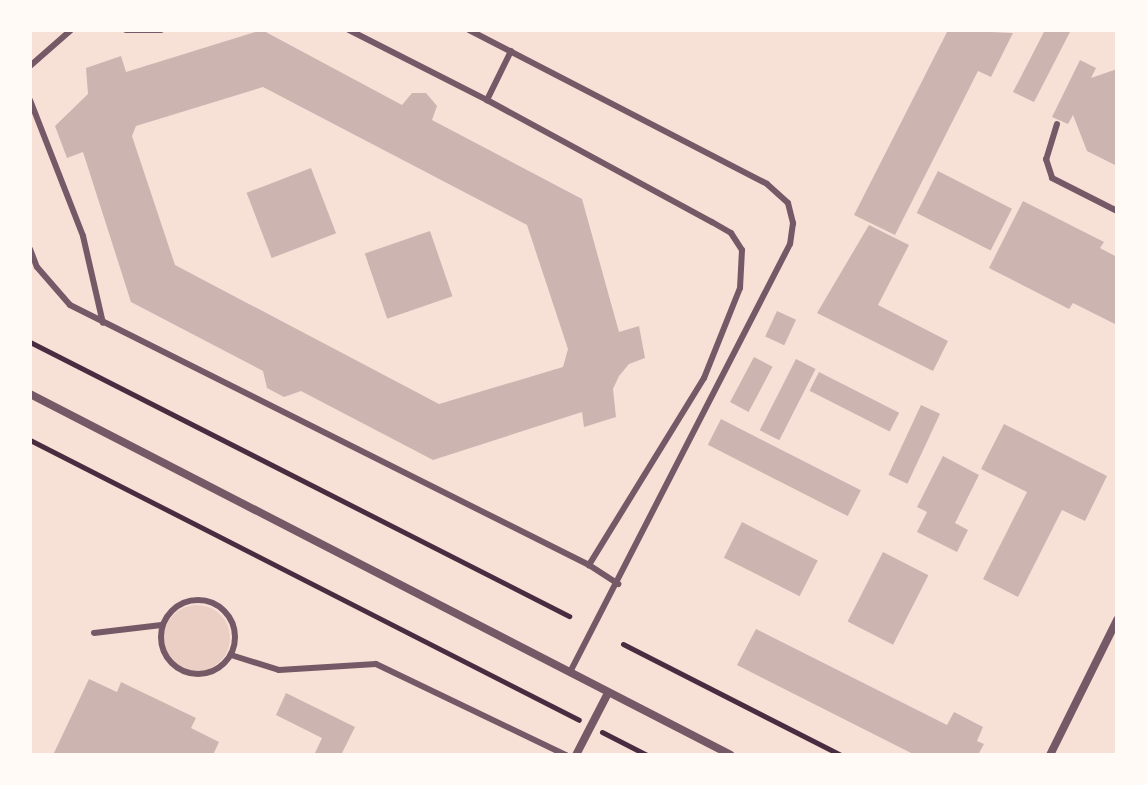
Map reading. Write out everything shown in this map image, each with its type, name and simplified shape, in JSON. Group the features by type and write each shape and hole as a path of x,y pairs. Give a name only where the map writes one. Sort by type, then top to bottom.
{"street":[{"path":"30,394 731,755"},
{"path":"1050,755 1117,620"},
{"path":"576,755 608,693"}],"lane":[{"path":"30,66 71,30"},
{"path":"126,30 161,30"},
{"path":"349,30 487,100 712,222 731,233 742,250 740,288 704,378 589,565"},
{"path":"469,30 767,184 788,203 793,223 790,244 618,584 570,672"},
{"path":"487,100 511,51"},
{"path":"30,100 83,236 103,323"},
{"path":"1057,124 1046,159 1052,178 1117,211"},
{"path":"30,249 56,292 103,323 589,565 618,584"},
{"path":"213,603 231,619 235,644 231,655 213,672 188,674 162,649 162,625 177,606 213,603"},
{"path":"94,633 162,625"},
{"path":"231,655 279,670 376,664 566,755"}],"path":[{"path":"30,342 569,616"},
{"path":"30,440 647,755"},
{"path":"623,644 841,755"}],"shaded area":[{"path":"197,605 210,608 220,615 227,625 230,638 227,651 220,661 210,668 197,671 184,668 174,661 167,651 164,638 167,625 174,615 184,608"}],"building":[{"path":"262,30 402,105 412,93 426,93 437,106 432,120 582,199 619,332 639,326 645,358 629,364 619,376 613,389 616,417 584,427 582,412 433,460 301,391 284,397 267,388 263,371 131,302 83,152 67,158 55,126 88,94 86,68 121,56 126,72","holes":["263,87 527,225 568,349 563,367 439,404 175,265 132,136 136,126"]},
{"path":"948,30 1013,33 991,77 978,71 895,235 854,215"},
{"path":"1045,30 1071,30 1034,102 1013,92"},
{"path":"1080,60 1096,68 1091,78 1117,69 1117,166 1087,151 1073,115 1068,124 1052,117"},
{"path":"311,168 336,233 272,258 247,193"},
{"path":"938,171 1012,209 991,251 917,213"},
{"path":"1023,201 1104,242 1100,248 1117,257 1117,325 1073,303 1069,309 989,268"},
{"path":"869,225 909,245 878,305 948,341 933,371 817,313"},
{"path":"430,231 452,296 387,319 365,253"},
{"path":"777,311 796,320 784,345 765,336"},
{"path":"754,357 773,367 749,412 730,402"},
{"path":"796,359 816,369 779,440 760,430"},
{"path":"819,372 899,413 890,432 809,391"},
{"path":"921,405 940,414 907,484 888,475"},
{"path":"721,419 861,490 848,516 708,445"},
{"path":"1004,424 1107,476 1085,521 1062,510 1018,597 983,579 1027,492 981,469"},
{"path":"943,456 979,475 955,523 968,530 957,552 917,532 927,512 917,507"},
{"path":"742,522 818,561 800,596 724,558"},
{"path":"883,552 928,575 893,645 848,621"},
{"path":"756,629 947,725 954,712 983,727 977,741 984,744 978,755 915,755 737,665"},
{"path":"89,679 117,692 121,682 196,718 191,728 219,742 213,755 53,755"},
{"path":"286,693 355,727 341,755 314,755 322,738 276,715"}]}
